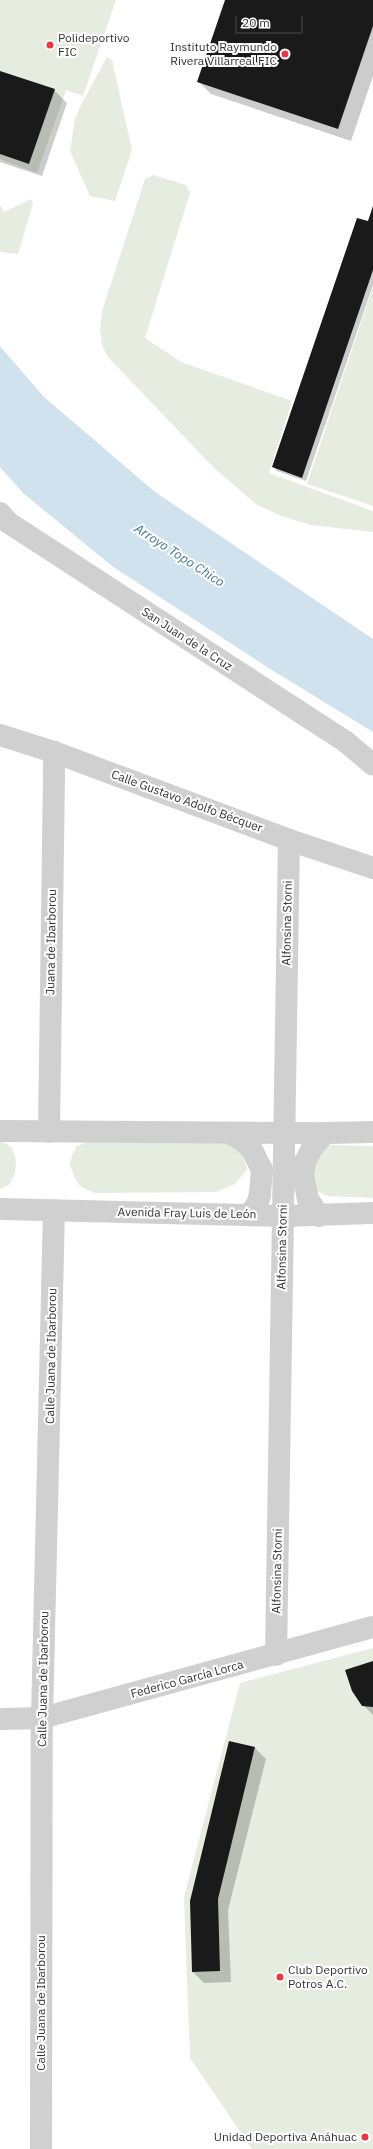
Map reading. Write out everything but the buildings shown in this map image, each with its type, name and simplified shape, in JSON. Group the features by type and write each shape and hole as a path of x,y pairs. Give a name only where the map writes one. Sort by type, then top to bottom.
{"street":[{"name":"San Juan de la Cruz","path":"3,522 346,742 373,765"},
{"name":"Calle Gustavo Adolfo Bécquer","path":"0,735 54,752 289,840 373,868"},
{"name":"Juana de Ibarborou","path":"49,1132 54,752"},
{"name":"Alfonsina Storni","path":"276,1655 283,1133 289,840"},
{"path":"0,1131 325,1134 373,1132"},
{"path":"228,1133 242,1140 252,1150 262,1170 260,1195 257,1204 248,1215"},
{"path":"320,1216 308,1199 303,1175 305,1162 312,1148 325,1134"},
{"name":"Avenida Fray Luis de León","path":"0,1209 283,1216 320,1216 373,1213"},
{"name":"Calle Juana de Ibarborou","path":"41,2149 42,1718 54,1210"},
{"name":"Federico García Lorca","path":"0,1719 42,1718 276,1655 373,1626"}],"shaded area":[{"name":"Polideportivo FIC","path":"0,0 116,0 83,96 66,90 37,173 0,159"},
{"path":"107,57 112,60 132,150 115,201 90,196 70,151 75,119"},
{"path":"153,175 186,185 190,193 145,338 181,362 292,401 269,473 373,511 373,532 311,525 281,516 256,504 214,468 108,357 102,345 100,330 102,311 145,179"},
{"path":"31,199 33,204 18,254 0,252 0,205 4,212"},
{"path":"373,287 373,506 307,484"},
{"path":"0,1140 12,1148 16,1160 15,1173 9,1185 0,1189"},
{"path":"215,1140 231,1144 241,1152 247,1169 235,1184 216,1192 95,1193 81,1187 76,1180 70,1165 72,1155 77,1146 90,1141"},
{"path":"328,1145 373,1146 373,1198 327,1196 317,1191 310,1164"},
{"name":"Club Deportivo Potros A.C.","path":"373,1648 373,2149 252,2149 190,2058 184,1897 240,1683"}],"water":[{"name":"Arroyo Topo Chico","path":"0,346 43,396 155,492 373,639 373,732 267,667 112,566 23,493 0,467"}],"place":[{"name":"Polideportivo FIC","path":"50,45"},
{"name":"Instituto Raymundo Rivera Villarreal FIC","path":"285,54"},
{"name":"Club Deportivo Potros A.C.","path":"280,1977"},
{"name":"Unidad Deportiva Anáhuac","path":"365,2137"}]}
